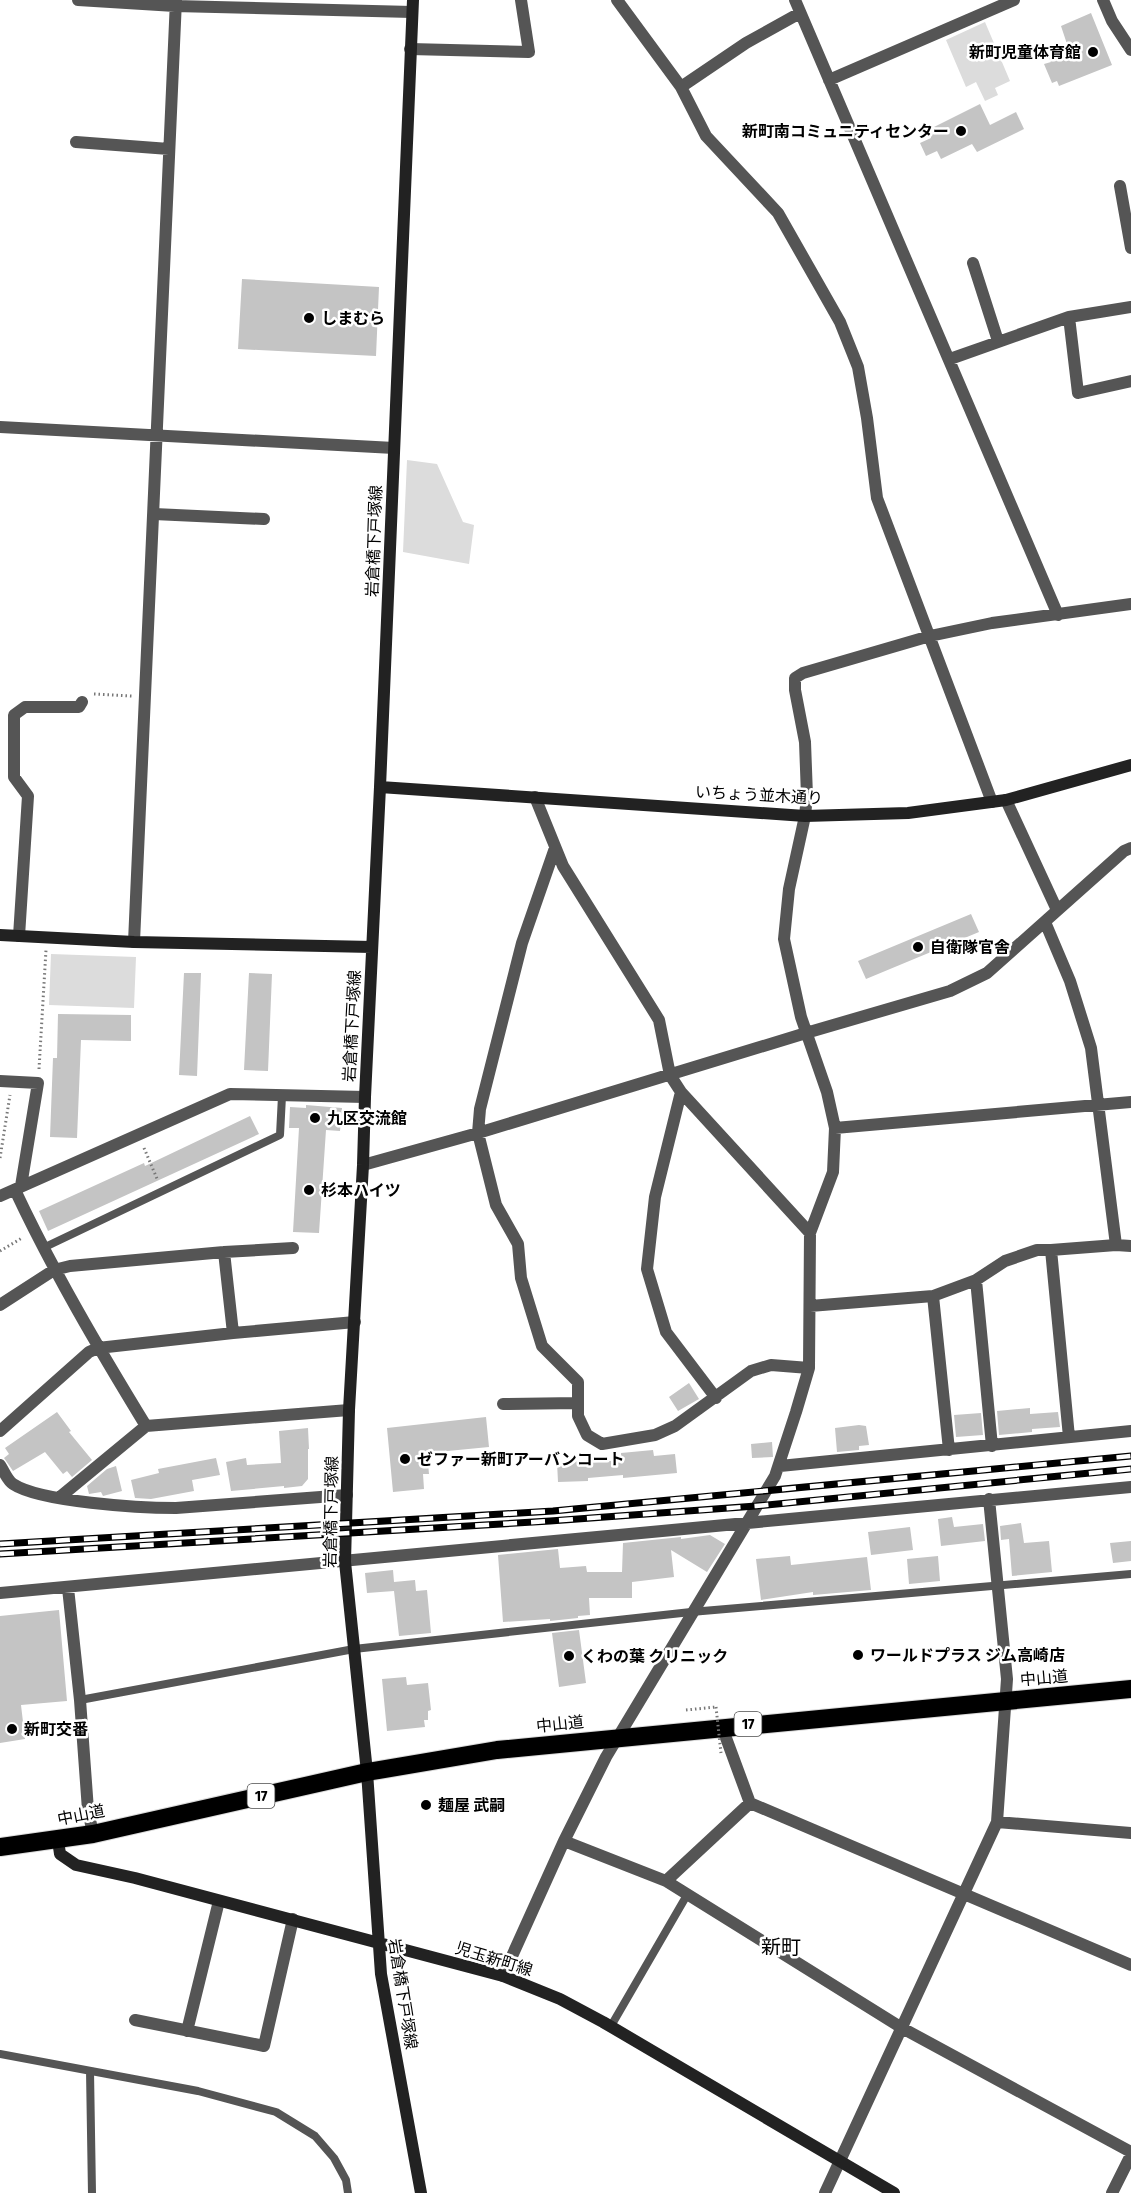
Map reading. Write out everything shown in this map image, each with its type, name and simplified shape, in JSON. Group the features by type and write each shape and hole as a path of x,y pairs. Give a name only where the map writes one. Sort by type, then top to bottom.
{"highway":[{"name":"中山道","path":"0,1847 93,1834 367,1772 497,1750 1131,1689"}],"street":[{"path":"78,0 413,6"},
{"path":"410,50 529,52 521,0"},
{"path":"617,0 681,87 706,136 778,213 840,322 858,367 877,498 992,802"},
{"path":"795,0 1058,615"},
{"path":"1102,0 1112,21 1131,50"},
{"path":"829,80 1009,1"},
{"path":"134,942 176,3"},
{"name":"岩倉橋下戸塚線","path":"413,6 363,1165 349,1410 345,1562 367,1772 378,1943 384,1997 422,2193"},
{"path":"681,87 746,43 800,13"},
{"path":"76,142 169,149"},
{"path":"1120,186 1130,239"},
{"path":"972,263 998,340"},
{"path":"950,359 998,340 1069,317 1131,307"},
{"path":"1069,317 1077,393 1131,381"},
{"path":"0,427 394,447"},
{"path":"154,514 264,519"},
{"path":"503,1976 564,1841 617,1738 780,1466 808,1368 810,1233 833,1172 835,1128 827,1092 806,1033 784,939 789,889 805,816 807,796 805,742 795,690 795,678 930,636 992,623 1131,604"},
{"path":"19,936 28,796 14,777 14,715 25,707 79,707 82,702"},
{"name":"いちょう並木通り","path":"380,787 805,816 908,813 1006,800 1131,765"},
{"path":"535,797 563,866 659,1020 670,1075 681,1092 810,1233"},
{"path":"1006,800 1057,910"},
{"path":"555,848 522,943 480,1109 478,1133 496,1205 518,1244 520,1278 542,1346 578,1382 578,1416 587,1435 602,1444 655,1435 675,1426 751,1371 771,1365 808,1368"},
{"path":"363,1165 478,1133 950,991 987,973 1124,850 1131,848"},
{"path":"1045,922 1070,981 1091,1048 1116,1245"},
{"path":"0,935 134,942 372,947"},
{"path":"6,1081 38,1083 18,1188 34,1231 98,1348 146,1426"},
{"path":"681,1092 655,1197 647,1269 666,1332 716,1398"},
{"path":"0,1196 230,1094 365,1097"},
{"path":"835,1128 1131,1102"},
{"path":"810,1306 933,1296 976,1280 1005,1261 1037,1250 1131,1246"},
{"path":"0,1305 54,1270 71,1266 293,1248"},
{"path":"1051,1250 1069,1437"},
{"path":"224,1252 233,1333"},
{"path":"976,1280 992,1446"},
{"path":"933,1296 949,1450"},
{"path":"0,1431 89,1352 98,1348 355,1322"},
{"path":"503,1404 578,1402"},
{"path":"60,1497 146,1426 349,1410"},
{"path":"780,1466 1131,1431"},
{"path":"0,1465 10,1482 26,1491 47,1497 154,1508 347,1495"},
{"path":"0,1593 1131,1487"},
{"path":"825,2193 997,1822 1007,1680 989,1499"},
{"path":"68,1588 80,1700 88,1810 93,1834"},
{"path":"722,1727 750,1803 1131,1965"},
{"path":"666,1881 750,1803"},
{"path":"997,1822 1131,1833"},
{"name":"児玉新町線","path":"58,1840 60,1854 76,1865 135,1878 503,1976 560,1999 841,2160 894,2193"},
{"path":"564,1841 666,1881 902,2028 1131,2153 1112,2193"},
{"path":"187,2031 219,1901"},
{"path":"135,2020 264,2046 292,1919"}],"lane":[{"path":"43,1248 280,1135 282,1096"},
{"path":"80,1700 354,1649 692,1612 1131,1574"},
{"path":"610,2026 687,1895"},
{"path":"0,2054 198,2091 276,2112 315,2136 334,2158 346,2180 348,2193"},
{"path":"90,2071 92,2193"}],"path":[{"path":"82,702 95,693 145,697"},
{"path":"38,1083 47,938"},
{"path":"0,1158 6,1081"},
{"path":"139,1136 162,1191"},
{"path":"0,1251 34,1231"},
{"path":"686,1710 716,1707 720,1753"}],"shaded area":[{"path":"985,22 1010,81 995,88 998,95 985,101 976,82 966,87 946,40"},
{"path":"407,460 437,464 463,522 474,525 469,564 403,552"},
{"path":"51,954 136,957 134,1008 49,1005"}],"building":[{"path":"1091,13 1112,65 1059,86 1057,81 1052,83 1044,64 1051,62 1049,58 1064,52 1062,47 1067,44 1061,26"},
{"name":"新町南コミュニティセンター","path":"980,104 990,125 1016,112 1024,129 977,152 972,144 941,159 937,151 926,156 920,143 931,138 928,130"},
{"name":"しまむら","path":"242,279 379,287 376,356 238,349"},
{"name":"自衛隊官舎","path":"971,914 979,932 866,979 858,961"},
{"path":"184,973 201,973 197,1076 179,1075"},
{"path":"249,973 272,974 268,1071 244,1070"},
{"path":"58,1014 131,1015 131,1041 81,1040 77,1138 50,1137 53,1058 57,1058"},
{"path":"306,1105 342,1108 340,1131 326,1130 319,1233 293,1232 299,1128 289,1128 290,1107 306,1108"},
{"path":"250,1116 259,1134 48,1231 39,1211 144,1163 145,1166"},
{"path":"689,1383 699,1399 678,1411 669,1397"},
{"path":"1030,1408 1030,1414 1058,1412 1060,1427 999,1435 997,1411"},
{"path":"57,1412 71,1431 69,1432 92,1460 72,1477 67,1471 63,1474 45,1452 13,1471 4,1458 9,1454 5,1448"},
{"path":"981,1413 983,1435 956,1437 954,1415"},
{"name":"ゼファー新町アーバンコート","path":"486,1417 489,1447 427,1453 429,1474 423,1474 424,1489 393,1492 387,1428"},
{"path":"866,1426 869,1445 859,1446 859,1450 837,1452 835,1428"},
{"path":"308,1428 308,1479 302,1486 231,1491 226,1462 246,1458 247,1465 281,1463 279,1431"},
{"path":"772,1442 773,1457 752,1458 751,1444"},
{"path":"653,1450 654,1456 675,1454 677,1473 623,1478 623,1475 588,1478 588,1481 558,1482 557,1462 587,1461 587,1463 621,1460 621,1453"},
{"path":"216,1458 220,1475 192,1480 194,1491 151,1499 135,1498 131,1480 159,1473 158,1469"},
{"path":"116,1466 122,1491 103,1496 101,1492 89,1494 87,1486 107,1469"},
{"path":"952,1517 954,1527 983,1524 985,1541 941,1546 938,1519"},
{"path":"1021,1523 1024,1543 1049,1541 1052,1572 1012,1576 1009,1539 1001,1540 1000,1526"},
{"path":"910,1527 913,1550 871,1555 868,1532"},
{"path":"710,1535 725,1544 707,1572 671,1550 674,1577 632,1582 632,1598 589,1598 590,1615 578,1616 578,1618 503,1622 498,1555 558,1549 560,1568 586,1566 587,1572 622,1572 623,1543"},
{"path":"1131,1541 1131,1561 1113,1563 1110,1543"},
{"path":"790,1556 791,1565 867,1557 871,1590 813,1595 813,1592 761,1600 756,1559"},
{"path":"938,1556 940,1581 909,1584 907,1559"},
{"path":"393,1570 394,1582 415,1580 416,1591 427,1590 431,1633 399,1636 394,1591 367,1593 365,1573"},
{"path":"59,1610 67,1701 21,1705 25,1739 0,1743 0,1616"},
{"name":"くわの葉 クリニック","path":"579,1630 586,1683 559,1687 552,1633"},
{"path":"406,1677 407,1685 428,1683 431,1710 428,1711 428,1720 424,1720 425,1727 387,1731 382,1679"}],"railway":[{"path":"0,1544 553,1511 1131,1456"},
{"path":"0,1554 550,1521 756,1506 1131,1469"}],"place":[{"name":"新町児童体育館","path":"1093,52"},
{"name":"新町南コミュニティセンター","path":"961,131"},
{"name":"しまむら","path":"309,318"},
{"name":"自衛隊官舎","path":"918,947"},
{"name":"九区交流館","path":"315,1118"},
{"name":"杉本ハイツ","path":"309,1190"},
{"name":"ゼファー新町アーバンコート","path":"405,1459"},
{"name":"ワールドプラス ジム高崎店","path":"858,1655"},
{"name":"くわの葉 クリニック","path":"569,1656"},
{"name":"新町交番","path":"12,1729"},
{"name":"麺屋 武嗣","path":"426,1805"}],"district":[{"name":"新町","path":"781,1947"}]}
